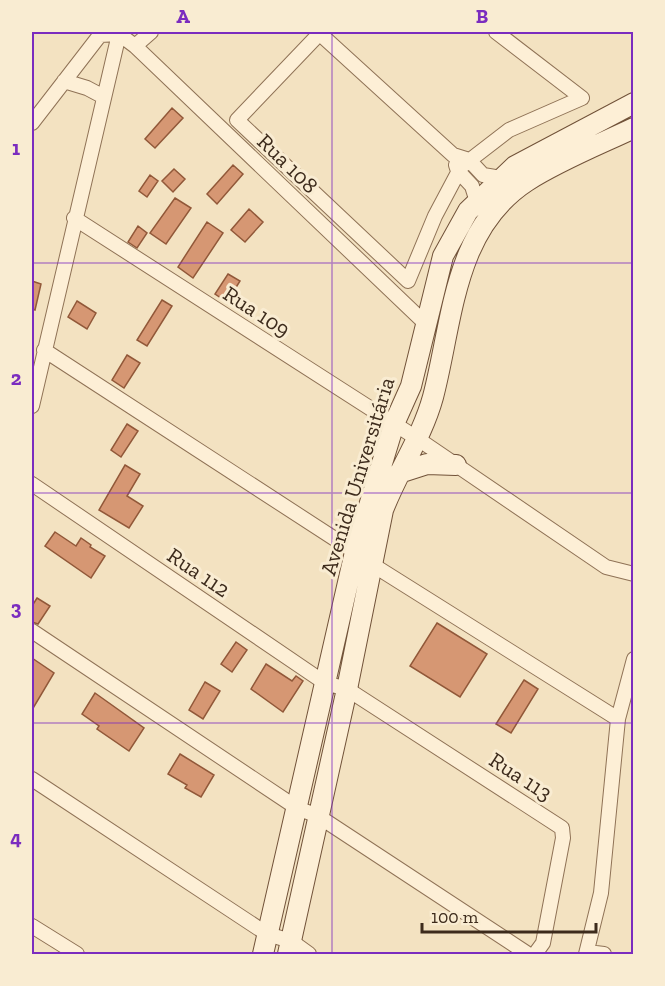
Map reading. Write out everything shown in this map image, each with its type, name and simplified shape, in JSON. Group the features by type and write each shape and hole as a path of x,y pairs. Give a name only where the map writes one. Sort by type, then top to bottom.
{"street":[{"path":"135,46 151,32"},
{"path":"496,32 582,98 509,130 469,160 458,171 435,216 408,281 237,120 319,32 453,155 469,160 483,175 501,178"},
{"path":"32,123 100,35 119,34 74,218 32,406"},
{"name":"Rua 108","path":"119,34 135,46 427,325"},
{"path":"64,81 87,88 104,98"},
{"name":"Avenida Universitária","path":"263,954 355,552 394,424 412,382 443,256 468,211 515,166 633,103"},
{"name":"Avenida Universitária","path":"289,948 347,689 383,510 399,473 418,439 433,398 450,312 464,260 478,232 506,197 526,182 633,128"},
{"path":"453,155 458,171 472,186 477,202"},
{"name":"Rua 109","path":"74,218 418,439 606,567 633,574"},
{"path":"44,350 373,565 618,719"},
{"path":"412,382 436,384"},
{"path":"399,473 427,464 456,465"},
{"name":"Rua 112","path":"32,484 325,683 347,689"},
{"path":"32,631 297,807 318,816 528,954"},
{"path":"604,954 587,953 601,893 618,719 633,659"},
{"name":"Rua 113","path":"347,689 562,828 563,838 543,943 535,954"},
{"path":"32,779 289,948 309,954"},
{"path":"32,926 77,954"}],"building":[{"path":"172,108 183,118 155,148 145,139"},
{"path":"233,165 243,174 217,204 207,194"},
{"path":"174,169 185,179 173,192 162,181"},
{"path":"150,175 158,181 147,197 139,191"},
{"path":"175,198 191,208 166,244 150,233"},
{"path":"249,209 263,222 245,242 231,230"},
{"path":"207,222 223,233 193,278 178,267"},
{"path":"138,226 147,233 137,248 128,242"},
{"path":"228,274 240,281 227,302 215,294"},
{"path":"32,281 41,284 35,310 32,309"},
{"path":"162,300 172,306 147,346 137,340"},
{"path":"77,301 96,313 87,329 68,317"},
{"path":"127,355 140,363 124,388 112,380"},
{"path":"127,424 138,431 121,457 111,450"},
{"path":"125,465 140,474 127,496 143,506 129,528 99,510"},
{"path":"55,532 76,546 81,538 105,556 91,578 45,546"},
{"path":"37,598 50,606 38,624 32,622 32,606"},
{"path":"437,623 487,654 460,697 410,666"},
{"path":"236,642 247,650 232,672 221,664"},
{"path":"32,658 54,673 32,710"},
{"path":"266,664 292,681 296,676 303,681 283,712 251,689"},
{"path":"524,680 538,689 511,733 496,724"},
{"path":"205,682 220,691 203,719 189,710"},
{"path":"95,693 144,728 129,751 97,729 99,726 82,714"},
{"path":"180,754 214,775 201,797 185,788 187,785 168,774"}]}
